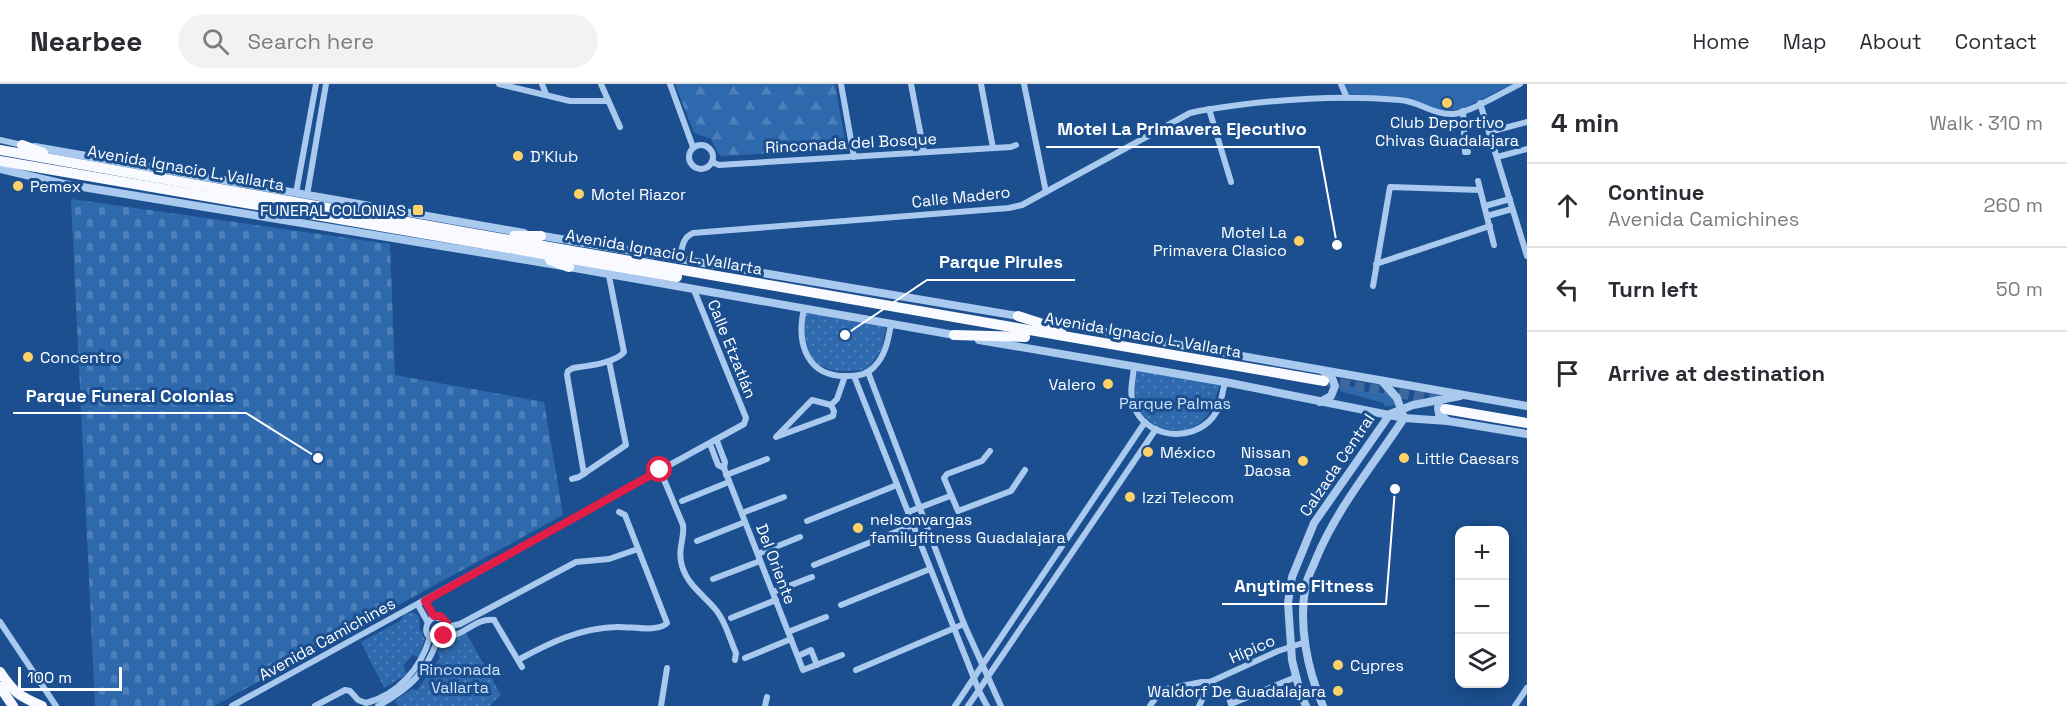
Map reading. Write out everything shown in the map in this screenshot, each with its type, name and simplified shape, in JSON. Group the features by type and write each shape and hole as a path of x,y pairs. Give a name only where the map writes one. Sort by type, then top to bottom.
{"highway":[{"path":"22,145 68,162"},
{"name":"Avenida Ignacio L. Vallarta","path":"0,150 1101,343 1323,379"},
{"name":"Avenida Ignacio L. Vallarta","path":"0,161 1025,337 1323,379"},
{"path":"486,236 541,236"},
{"path":"527,251 569,267"},
{"path":"1018,316 1101,343"},
{"path":"954,335 1025,337"},
{"path":"1444,403 1527,415"},
{"path":"1444,403 1527,423"},
{"path":"0,672 11,689 23,698 42,706"},
{"path":"0,687 13,706"}],"street":[{"path":"296,193 316,84"},
{"path":"307,195 326,84"},
{"path":"499,84 570,101 608,101"},
{"path":"542,84 546,94"},
{"path":"601,84 620,127"},
{"path":"670,84 693,147"},
{"path":"840,84 854,157"},
{"path":"911,84 924,152"},
{"path":"981,84 993,148"},
{"path":"1024,84 1046,192"},
{"path":"1341,84 1347,98"},
{"name":"Calle Madero","path":"680,259 686,236 693,233 1009,208 1022,205 1190,113 1209,109 1313,98 1347,98 1403,100 1453,114 1520,84"},
{"path":"1480,103 1527,256"},
{"path":"1209,109 1231,182"},
{"path":"1463,111 1465,152 1468,152"},
{"path":"1489,132 1527,122"},
{"path":"0,140 22,145"},
{"name":"Avenida Ignacio L. Vallarta","path":"22,145 541,236 1018,316 1323,379 1380,380 1527,406"},
{"name":"Rinconada del Bosque","path":"712,162 719,165 1016,145"},
{"path":"706,146 712,153 712,162 707,167 700,169 693,166 689,160 689,153 693,147 706,146"},
{"path":"1497,158 1527,149"},
{"path":"0,169 64,184 569,267 609,276 1225,382 1404,418 1448,421 1527,434"},
{"path":"1478,181 1494,245"},
{"path":"1373,286 1390,187 1480,190"},
{"path":"1485,206 1510,199"},
{"path":"1487,216 1512,209"},
{"path":"1376,264 1490,226"},
{"path":"584,474 567,375 568,371 573,368 621,357 624,349 609,276"},
{"name":"Calle Etzatlán","path":"694,290 746,418"},
{"path":"804,309 801,332 806,356 813,364 830,374 854,376 872,370 881,358 891,324"},
{"path":"572,479 584,474 626,446 609,361"},
{"path":"1134,367 1131,394 1133,404 1146,422 1165,433 1178,435 1190,432 1212,418 1218,408 1225,382"},
{"path":"867,372 964,624 1001,706"},
{"path":"831,405 837,399 845,376"},
{"path":"854,376 930,570 987,706"},
{"path":"1319,402 1331,396 1335,386 1332,378 1323,379"},
{"path":"1380,380 1394,392 1404,418"},
{"path":"1390,414 1402,408 1444,403 1466,396"},
{"path":"812,400 831,405 834,414 831,418 776,437 812,400"},
{"path":"1444,403 1438,408 1438,414 1448,421"},
{"name":"Calzada Central","path":"1306,706 1296,677 1290,646 1288,603 1296,563 1314,523 1390,414"},
{"name":"Avenida Camichines","path":"232,706 660,470 717,441 740,428 746,418"},
{"name":"Calzada Central","path":"1323,706 1315,687 1306,642 1304,604 1307,582 1328,530 1404,418"},
{"path":"955,706 1146,422"},
{"path":"968,706 1156,429"},
{"path":"717,441 725,462 725,472"},
{"path":"710,444 718,465 725,472"},
{"path":"990,451 982,461 947,474 945,482 958,511 1011,491 1025,470"},
{"path":"725,472 767,459"},
{"path":"660,470 683,525 679,549 683,569 692,585 718,612 735,653 735,660"},
{"name":"Del Oriente","path":"725,472 803,670 817,665"},
{"path":"682,501 729,482"},
{"path":"807,521 897,486"},
{"path":"908,512 950,496"},
{"path":"741,513 784,497"},
{"path":"518,660 551,642 583,631 614,627 659,629 665,626 667,621 625,515 619,512"},
{"path":"697,541 745,522"},
{"path":"814,565 913,525"},
{"path":"758,554 800,537"},
{"path":"1061,548 1071,555"},
{"path":"418,605 427,621 426,632 430,637 441,638 454,635 494,606 576,562 609,559 638,549"},
{"path":"713,579 760,561"},
{"path":"1296,563 1312,568"},
{"path":"841,605 930,570"},
{"path":"773,592 812,577"},
{"path":"731,618 776,600"},
{"path":"425,601 434,616 444,619 448,627"},
{"path":"494,606 494,620 522,667"},
{"path":"427,621 434,616"},
{"path":"745,658 826,617"},
{"path":"378,706 419,669 448,627 485,619 494,620"},
{"path":"0,622 56,706"},
{"path":"856,670 964,624"},
{"path":"419,669 430,637"},
{"name":"Hípico","path":"1150,706 1161,690 1210,682 1290,646 1306,642"},
{"path":"798,656 811,650 817,665 842,655"},
{"path":"661,706 667,668"},
{"path":"1226,691 1232,705 1296,677"},
{"path":"1200,705 1210,682"},
{"path":"1515,706 1527,688"},
{"path":"315,706 345,690 350,691 358,700 369,703 384,699"},
{"path":"765,706 767,697"}],"green space":[{"path":"675,84 835,84 846,147 842,150 721,156 711,139 694,133"},
{"name":"Club Deportivo Chivas Guadalajara","path":"1344,84 1513,84 1462,109 1443,111 1403,97 1348,94"},
{"path":"71,199 390,244 395,375 544,402 563,515 214,706 95,706"},
{"path":"805,312 886,326 882,349 868,369 840,371 822,366 809,355 805,345"},
{"name":"Parque Palmas","path":"1137,370 1221,384 1205,418 1188,429 1169,430 1151,422 1143,416 1138,407 1135,393"},
{"path":"1343,384 1370,393 1390,393 1396,405 1385,407 1383,403 1340,391"},
{"name":"Rinconada Vallarta","path":"413,612 419,616 420,630 425,639 419,657 413,655 403,666 407,674 384,688 361,642 400,621 405,614"},
{"name":"Rinconada Vallarta","path":"466,633 501,695 489,706 398,706 395,701 412,689 417,690 440,658 437,652 440,648"}],"tunnel":[{"path":"1325,381 1440,400"}],"place":[{"name":"Club Deportivo Chivas Guadalajara","path":"1447,103"},
{"name":"D'Klub","path":"518,156"},
{"name":"Pemex","path":"18,186"},
{"name":"Motel Riazor","path":"579,194"},
{"name":"FUNERAL COLONIAS","path":"418,210"},
{"name":"Motel La Primavera Clasico","path":"1299,241"},
{"name":"Motel La Primavera Ejecutivo","path":"1337,245"},
{"name":"Parque Pirules","path":"845,335"},
{"name":"Concentro","path":"28,357"},
{"name":"Valero","path":"1108,384"},
{"name":"México","path":"1148,452"},
{"name":"Parque Funeral Colonias","path":"318,458"},
{"name":"Little Caesars","path":"1404,458"},
{"name":"Nissan Daosa","path":"1303,461"},
{"name":"Anytime Fitness","path":"1395,489"},
{"name":"Izzi Telecom","path":"1130,497"},
{"name":"nelsonvargas familyfitness Guadalajara","path":"858,528"},
{"name":"Cypres","path":"1338,665"},
{"name":"Waldorf De Guadalajara","path":"1338,691"}],"route":[{"path":"444,636 447,632 447,623 440,616 434,616 425,601 660,470"}]}
